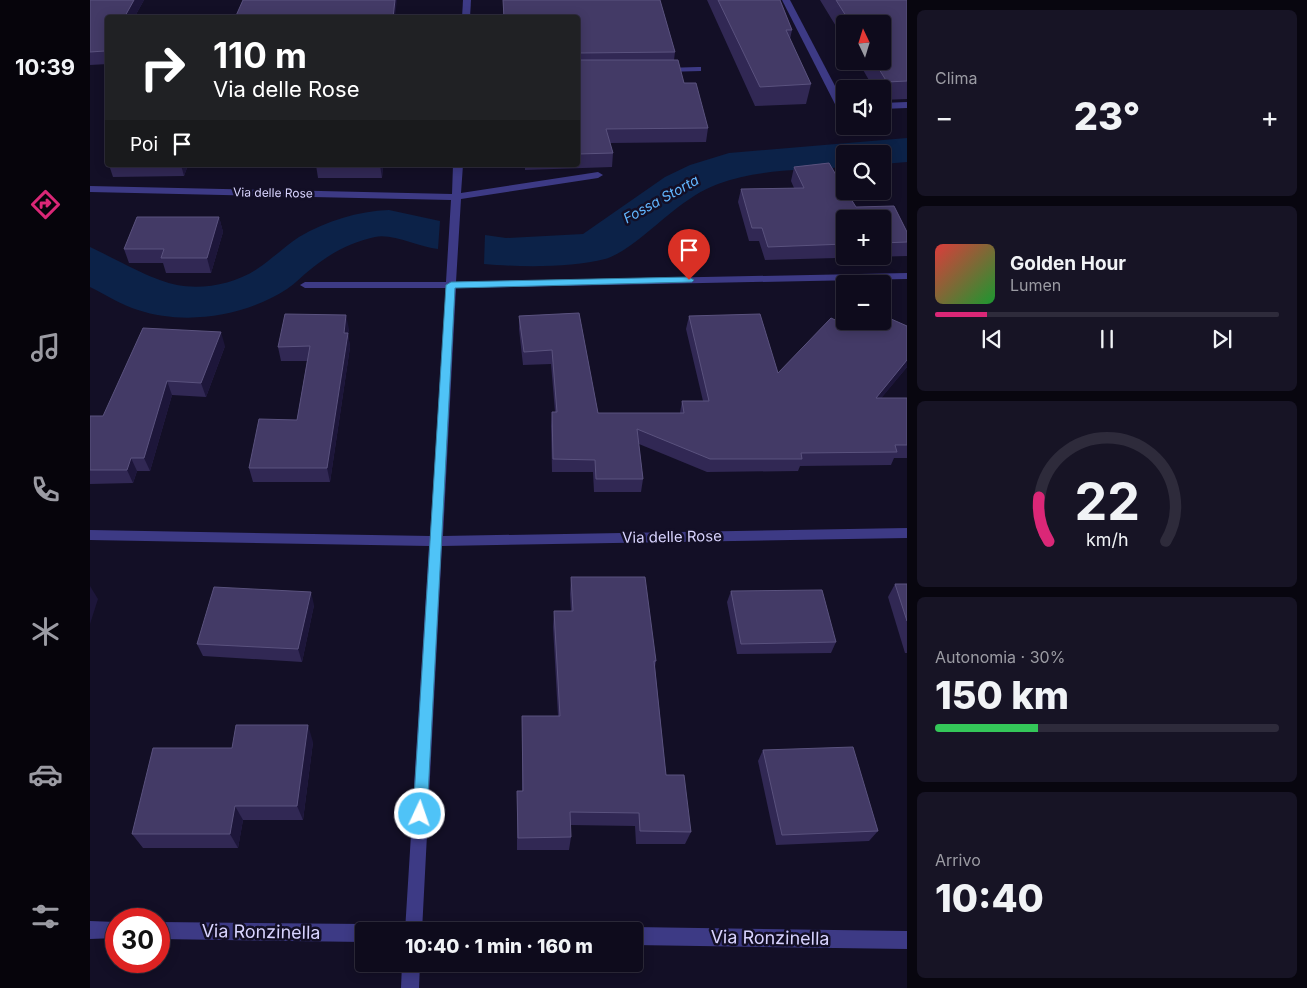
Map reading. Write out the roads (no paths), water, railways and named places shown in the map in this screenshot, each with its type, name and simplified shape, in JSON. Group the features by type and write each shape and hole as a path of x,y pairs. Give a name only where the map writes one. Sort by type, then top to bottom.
{"street":[{"path":"466,15 468,0"},
{"path":"786,0 836,95"},
{"path":"652,70 698,69"},
{"path":"891,106 907,106"},
{"path":"414,922 458,167"},
{"name":"Via delle Rose","path":"90,189 456,197 598,175"},
{"path":"305,285 451,285 907,276"},
{"name":"Via delle Rose","path":"90,535 436,541 907,533"},
{"path":"90,930 105,930"},
{"name":"Via Ronzinella","path":"170,930 355,933"},
{"name":"Via Ronzinella","path":"643,936 907,940"},
{"path":"410,988 411,972"}],"water":[{"name":"Fossa Storta","path":"907,138 907,162 891,163 891,145 836,145 836,168 749,175 718,184 683,203 631,245 605,259 561,265 512,266 484,264 485,235 506,238 583,234 665,177 690,165 729,153"},
{"path":"389,210 440,221 438,249 382,236 366,239 349,245 333,254 290,287 271,298 253,306 215,316 195,318 157,315 126,305 90,287 90,247 144,274 167,282 197,287 208,286 238,279 248,274 299,237 320,226 366,212"}]}
